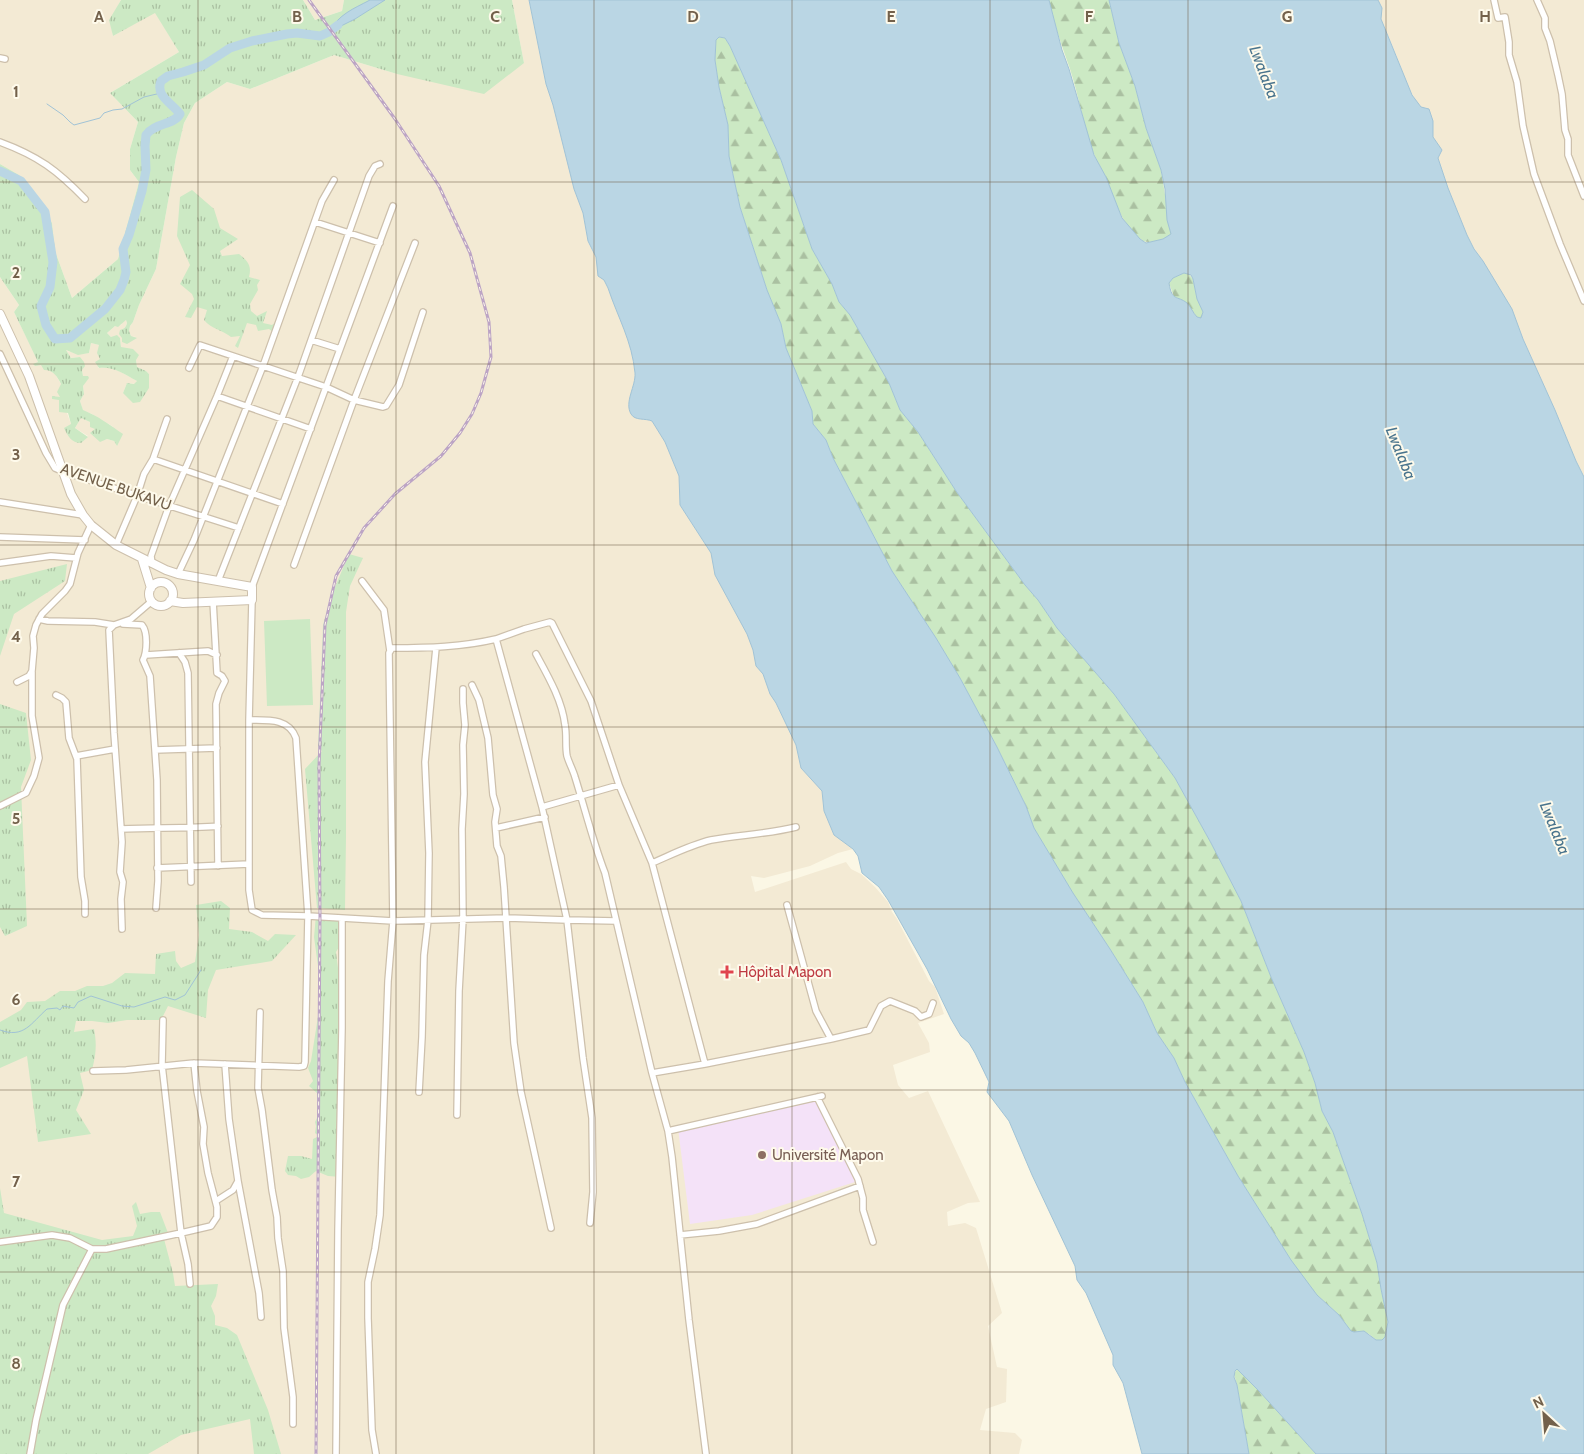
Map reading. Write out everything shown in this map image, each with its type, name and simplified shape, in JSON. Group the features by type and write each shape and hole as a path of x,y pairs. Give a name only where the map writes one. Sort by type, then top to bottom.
{"street":[{"path":"1494,0 1498,18 1505,17 1509,55 1534,174 1584,301"},
{"path":"1537,0 1545,18 1545,28 1550,41 1562,94 1565,130 1568,139 1568,156 1584,196"},
{"path":"0,142 28,153 48,165 68,181 85,199"},
{"path":"218,581 298,377 369,176 375,166 380,164"},
{"path":"168,584 178,574 203,517 263,366 322,201 334,180"},
{"path":"393,206 252,587 249,864 249,890 252,910 262,915 393,921 506,918 616,921"},
{"path":"315,222 380,243"},
{"path":"294,565 354,400 415,243"},
{"path":"189,368 199,345 298,377 354,400 383,407 386,406 399,385 423,312"},
{"path":"0,314 29,376 71,494 83,515 92,525 116,545 155,566 178,574 252,587"},
{"path":"311,340 340,349"},
{"name":"AVENUE BUKAVU","path":"0,354 55,468 239,528"},
{"path":"170,601 173,593 155,566 151,556 169,506 233,356"},
{"path":"217,396 310,429"},
{"path":"116,545 137,496 144,474 153,459 167,420"},
{"path":"153,459 282,504"},
{"path":"0,502 83,515"},
{"path":"0,806 26,793 34,776 39,758 32,716 33,635 42,614 70,584 76,558 92,525"},
{"path":"0,537 85,540"},
{"path":"0,563 42,559 50,556 76,558"},
{"path":"142,559 151,588"},
{"path":"362,581 384,610 390,651 393,921 388,980 380,1215 368,1282 372,1430 376,1454"},
{"path":"168,584 157,582 151,588 149,596 155,604 161,605 170,601 183,603 252,600"},
{"path":"122,929 121,899 124,882 120,872 122,842 109,630 131,619 152,601"},
{"path":"213,601 217,673 222,676 225,682 216,703 218,866"},
{"path":"39,619 142,625 144,627 146,655 144,663 150,676 157,780 158,881 156,908"},
{"path":"390,651 392,648 436,648 476,644 524,629 552,623 591,700 618,785 652,863 705,1064"},
{"path":"496,639 545,817 566,920 592,1118 593,1192 590,1223"},
{"path":"419,1092 424,955 428,920 429,853 426,762 436,648"},
{"path":"146,655 208,651 217,654"},
{"path":"179,653 185,662 188,673 191,882"},
{"path":"536,654 547,673 562,712 567,755 605,873 652,1073 668,1131 706,1454"},
{"path":"17,682 29,676 32,671"},
{"path":"472,685 479,700 488,738 493,795 497,809 495,820 504,887 514,1043 521,1092 551,1228"},
{"path":"457,1114 459,991 464,919 462,829 465,725 464,690"},
{"path":"56,696 66,702 69,738 78,763 81,869 85,914"},
{"path":"93,1071 126,1070 194,1063 299,1067 304,1066 306,1062 308,916 296,738 294,731 289,726 278,721 250,720"},
{"path":"155,750 217,748"},
{"path":"76,756 115,749"},
{"path":"542,807 618,785"},
{"path":"496,828 545,817"},
{"path":"121,829 218,826"},
{"path":"652,863 687,848 710,841 796,827"},
{"path":"157,868 249,864"},
{"path":"787,905 816,1011 831,1039"},
{"path":"336,1454 342,918"},
{"path":"652,1073 869,1030 881,1006 890,1000 915,1011 921,1016 929,1014 934,1003"},
{"path":"260,1012 258,1088 283,1271 284,1328 293,1397 293,1424"},
{"path":"163,1020 162,1066 181,1233 188,1264 190,1284"},
{"path":"0,1242 52,1235 70,1238 92,1249 106,1250 213,1225 218,1216 216,1200 208,1173 204,1127 194,1063"},
{"path":"225,1064 229,1119 238,1181 259,1293 261,1317"},
{"path":"668,1131 820,1097 860,1186 864,1198 863,1210 873,1242"},
{"path":"216,1200 233,1190 238,1181"},
{"path":"680,1235 719,1231 757,1224 860,1186"},
{"path":"30,1454 36,1420 63,1306 92,1249"}],"shaded area":[{"path":"0,0 121,0 110,20 113,36 155,12 179,52 110,93 138,122 130,149 130,170 139,182 118,259 72,298 55,251 52,223 19,175 0,164"},
{"path":"303,0 344,0 342,11 315,20"},
{"path":"512,0 529,0 546,84 574,189 583,213 588,241 596,257 600,277 608,288 631,347 635,384 629,402 631,415 641,419 652,420 665,442 679,476 680,505 711,553 716,575 747,634 756,666 763,674 770,694 796,745 801,768 822,791 824,811 834,835 853,849 838,853 810,866 764,878 751,876 755,892 846,862 851,869 861,874 875,887 888,902 929,981 935,987 944,1014 918,1023 929,1043 930,1052 893,1065 898,1085 909,1098 928,1091 980,1202 968,1203 947,1212 948,1226 965,1223 976,1228 1002,1313 988,1326 997,1367 1007,1369 1006,1402 986,1409 980,1430 1015,1433 1022,1440 1019,1454 0,1454 0,277 19,305 14,312 37,359 38,362 34,366 41,364 55,374 61,384 61,398 52,399 59,399 59,405 67,413 71,424 84,440 88,436 75,428 81,418 90,422 100,441 107,439 114,441 117,446 113,427 92,414 83,411 80,401 84,394 83,386 88,376 83,376 80,357 71,358 64,347 67,351 78,354 89,353 91,343 99,345 100,359 98,368 108,367 137,381 135,384 127,383 123,393 149,388 149,374 137,367 136,360 121,348 120,338 111,337 107,333 126,320 126,326 119,334 136,337 131,336 130,326 156,269 176,157 184,123 195,103 227,82 250,89 334,55 397,74 524,63"},
{"path":"1378,0 1584,0 1584,477 1512,310 1467,235 1438,158 1442,150 1433,137 1433,129 1427,108 1421,107 1418,104 1409,89 1381,19 1382,8"},
{"name":"Université Mapon","path":"819,1097 855,1182 752,1215 690,1224 678,1128"}],"green space":[{"path":"121,0 303,0 315,20 342,11 344,0 512,0 524,63 484,94 397,74 334,55 250,89 227,82 195,103 184,123 176,157 156,269 130,326 131,336 137,338 127,344 122,342 119,334 120,330 126,326 126,320 107,333 111,337 117,335 120,338 121,347 133,349 139,355 136,360 137,367 149,374 149,388 140,402 133,403 123,393 127,383 134,384 137,381 114,369 99,368 95,362 100,359 97,353 99,345 91,343 89,353 78,355 66,350 71,358 80,357 85,366 82,370 83,376 88,376 89,378 83,386 84,394 80,401 83,410 123,434 117,446 114,441 107,439 100,442 90,433 95,429 90,427 90,422 81,418 75,428 88,437 81,443 75,442 70,438 64,428 71,424 68,413 59,412 59,400 52,399 52,396 60,397 57,392 61,384 52,372 44,370 41,365 35,366 33,364 38,362 14,312 19,305 0,277 0,164 19,175 52,223 55,251 72,298 118,259 139,182 130,170 130,149 138,122 110,93 179,52 155,13 113,36 109,20"},
{"path":"1049,0 1109,0 1119,43 1135,86 1146,128 1161,170 1171,231 1171,234 1165,238 1154,242 1143,241 1130,228 1120,213 1091,146 1073,78"},
{"path":"719,37 725,38 730,46 781,160 812,249 832,284 839,302 850,315 889,383 900,410 918,432 956,491 1057,628 1114,694 1175,778 1241,901 1271,977 1304,1052 1322,1111 1333,1132 1362,1214 1377,1263 1388,1322 1385,1337 1382,1340 1376,1340 1362,1331 1351,1331 1339,1315 1317,1295 1298,1271 1238,1176 1185,1082 1174,1058 1157,1033 1143,1002 1034,828 1026,806 997,747 960,678 892,571 833,458 826,440 813,424 812,411 786,348 781,324 767,290 740,207 729,156 728,125 715,60 716,40"},
{"path":"192,190 214,209 220,228 238,239 220,251 222,256 239,254 248,264 250,270 249,277 260,280 257,285 258,290 250,304 251,311 257,316 267,311 263,323 272,325 277,321 273,332 269,329 258,331 256,325 247,323 238,348 235,346 240,336 231,337 207,323 204,320 207,310 197,307 191,318 185,317 194,299 192,294 180,284 190,265 177,236 180,197"},
{"path":"1188,273 1193,279 1203,312 1201,318 1197,317 1185,302 1174,297 1169,283 1173,278"},
{"path":"349,554 363,558 350,586 346,612 345,910 317,908 305,769 322,751 318,748 323,625 332,594"},
{"path":"67,564 65,581 14,614 0,656 0,581"},
{"path":"310,619 313,705 267,706 264,621"},
{"path":"0,704 26,713 31,760 21,787 27,926 5,936 0,927"},
{"path":"221,901 230,908 229,929 252,932 268,941 275,934 296,935 272,961 216,970 208,990 206,1018 168,1006 161,1020 127,1020 108,1023 76,1021 74,1032 94,1029 95,1034 96,1050 92,1070 80,1073 84,1090 76,1110 91,1134 38,1142 27,1056 0,1068 0,1022 21,1010 27,1002 45,1001 60,991 75,991 87,986 103,986 112,983 125,973 155,974 156,954 175,951 176,961 181,968 195,962 199,935 196,905"},
{"path":"316,915 341,918 339,947 336,952 339,976 342,1172 341,1177 328,1176 316,1171 309,1177 301,1179 288,1175 285,1171 288,1156 301,1156 312,1159 313,1139 319,1136 315,1133 315,1122 319,1114 317,1093 309,1086 313,1081 308,1068 311,1061 319,1010 318,992 320,981 314,937"},
{"path":"0,1188 4,1213 102,1240 133,1236 137,1226 132,1206 136,1202 140,1214 160,1212 168,1233 164,1239 175,1286 218,1284 216,1296 211,1306 215,1316 215,1325 227,1328 237,1335 268,1410 281,1454 254,1454 250,1419 181,1435 148,1454 0,1454"},
{"path":"1237,1369 1316,1454 1249,1454 1234,1374"}],"water":[{"path":"370,0 385,0 355,19 329,32 342,16"},
{"name":"Lwalaba","path":"529,0 1049,0 1094,155 1106,177 1122,218 1140,239 1146,243 1163,239 1171,234 1167,220 1165,189 1135,86 1119,43 1109,0 1378,0 1382,8 1381,19 1412,95 1421,107 1429,109 1433,121 1433,137 1442,150 1438,158 1467,235 1512,309 1523,339 1584,477 1584,1454 1316,1454 1237,1369 1234,1377 1249,1454 1142,1454 1123,1383 1113,1365 1113,1355 1086,1293 1077,1280 1075,1266 1009,1121 987,1092 989,1082 975,1053 969,1043 961,1036 951,1019 927,969 888,900 879,887 862,873 858,856 853,849 834,835 824,811 822,791 801,768 796,745 770,694 763,674 756,666 747,634 715,575 711,553 680,505 679,476 665,442 652,421 638,418 631,414 629,399 635,373 631,350 608,288 604,280 598,276 596,257 588,241 583,213 574,189 546,84","holes":["719,37 725,38 730,46 781,160 812,249 832,284 839,302 850,315 889,383 900,410 918,432 956,491 1057,628 1114,694 1175,778 1241,901 1271,977 1304,1052 1322,1111 1333,1132 1362,1214 1377,1263 1388,1322 1385,1337 1382,1340 1376,1340 1364,1331 1351,1331 1339,1315 1317,1295 1291,1260 1238,1176 1185,1082 1174,1058 1157,1033 1143,1002 1034,828 1026,806 997,747 960,678 892,571 833,458 826,440 813,424 812,411 786,348 781,324 767,290 740,207 729,156 728,125 715,60 716,40","1184,273 1191,275 1193,279 1197,299 1203,312 1201,318 1197,317 1187,303 1173,296 1169,283 1173,278"]}],"waterway":[{"path":"0,171 21,181 45,212 53,262 50,287 41,306 46,325 55,339 70,338 105,309 120,290 124,280 126,272 123,249 142,191 146,170 146,135 154,128 177,118 180,114 162,95 160,91 161,81 168,76 204,65 230,48 252,41 297,33 320,36 338,25"},
{"path":"47,104 74,125 100,118 104,113 122,109 144,97 161,93"},
{"path":"0,1030 8,1032 21,1031 47,1009 57,1008 60,1010 63,1006 74,1008 78,1002 91,996 122,1006 134,1007 165,997 175,1000 185,995 201,970"}],"railway":[{"path":"309,0 395,119 439,186 470,253 489,322 491,357 481,393 472,414 460,433 441,456 395,494 364,528 336,576 325,625 319,766 320,917 316,1454"}],"place":[{"name":"Hôpital Mapon","path":"727,972"},
{"name":"Université Mapon","path":"762,1155"}]}
